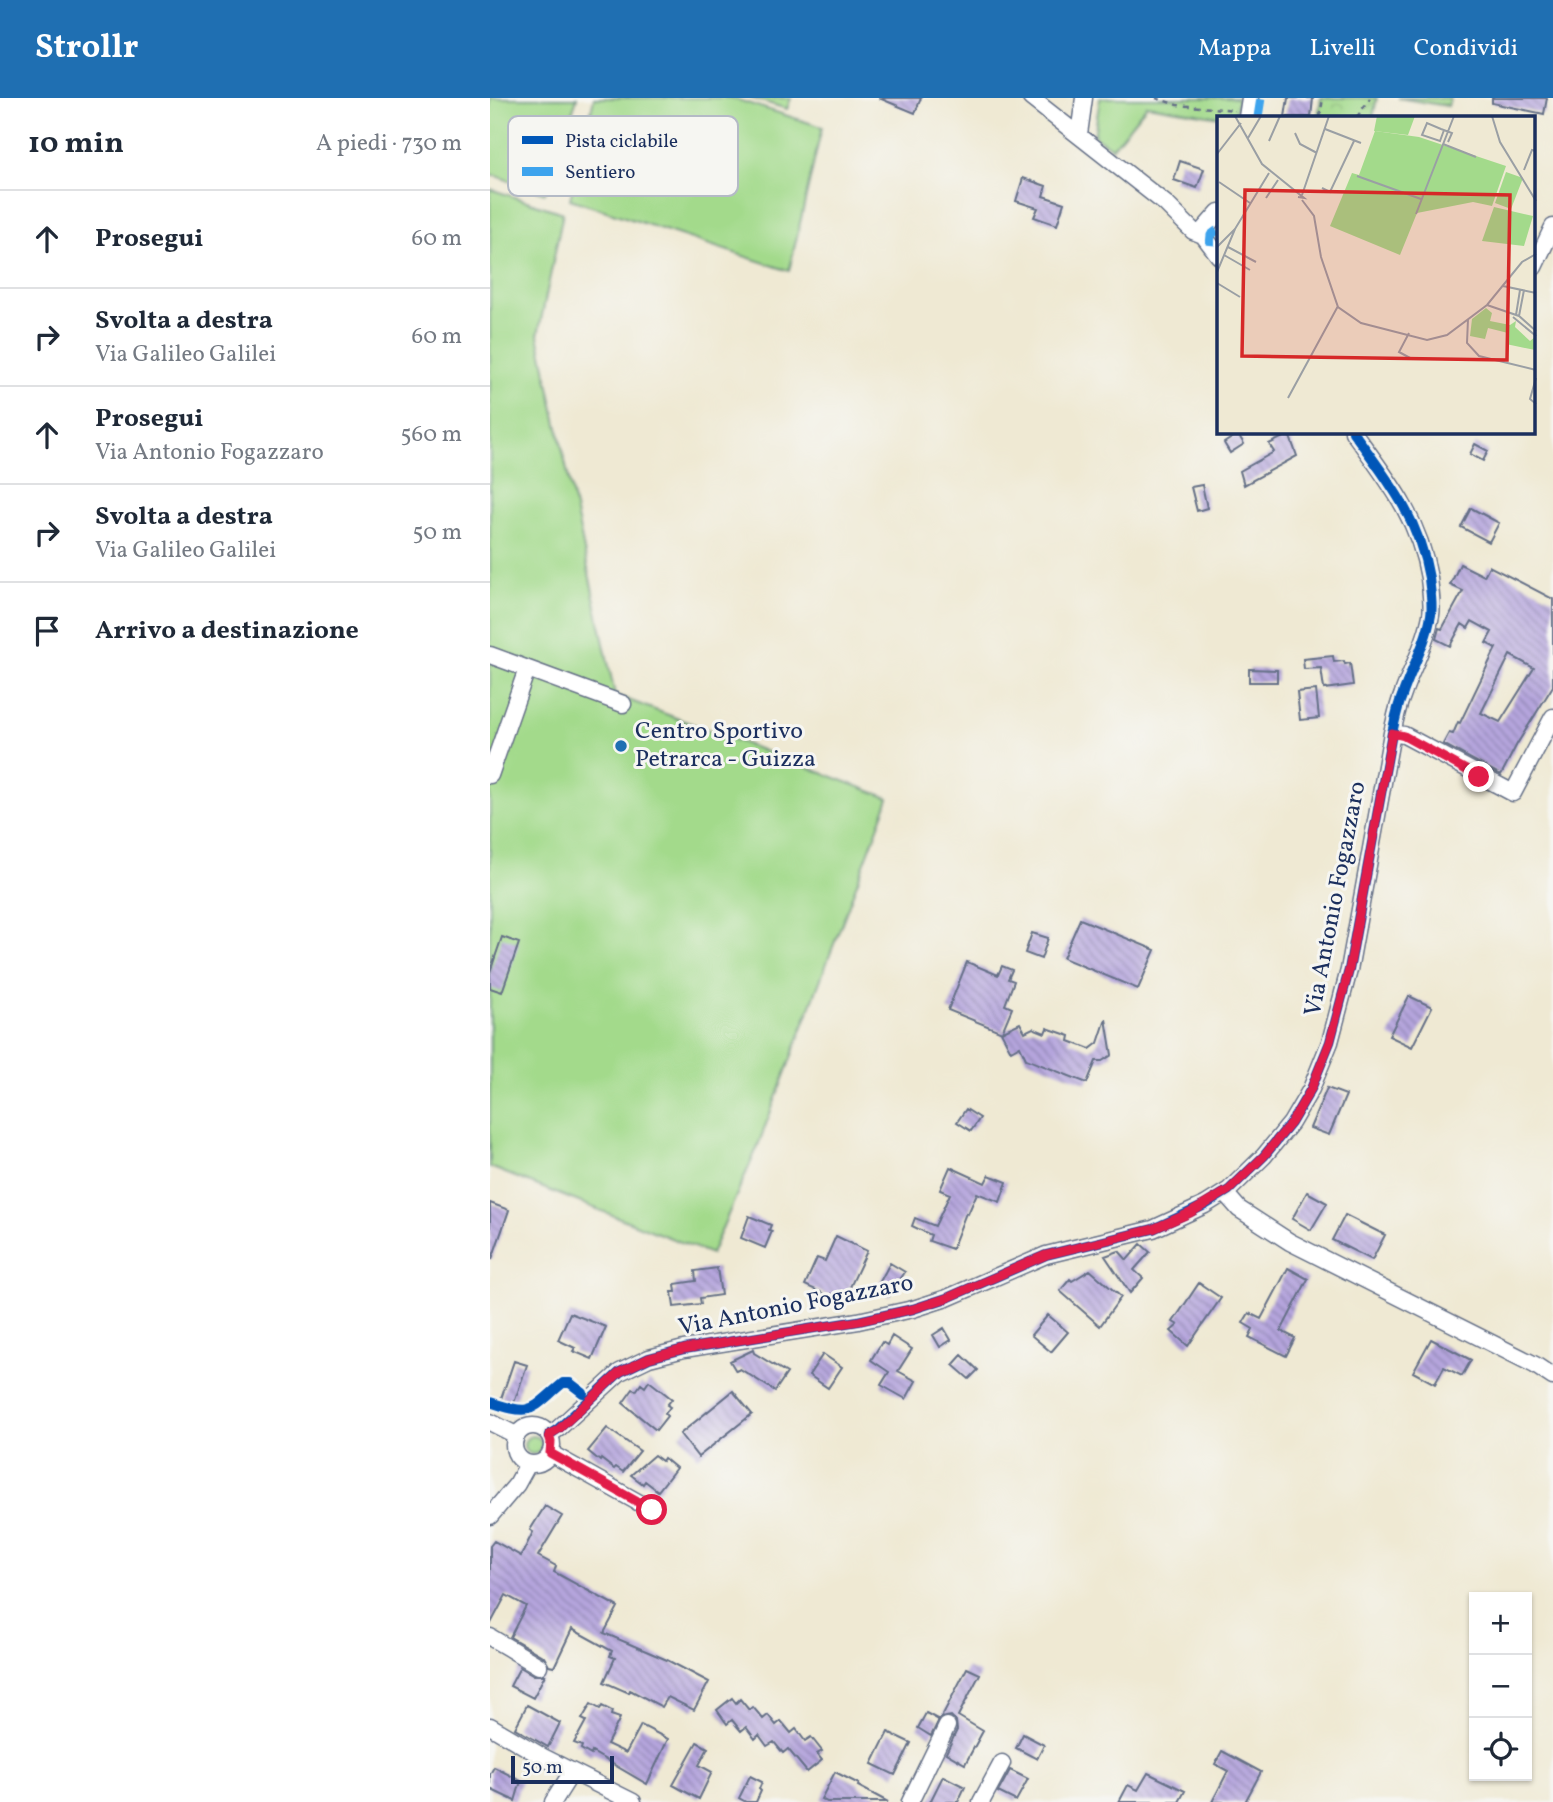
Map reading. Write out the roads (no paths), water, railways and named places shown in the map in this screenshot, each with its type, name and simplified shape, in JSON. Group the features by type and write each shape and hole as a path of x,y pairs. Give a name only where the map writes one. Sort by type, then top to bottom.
{"street":[{"path":"1031,98 1166,204 1193,231 1203,235 1217,253"},
{"path":"1079,134 1084,98"},
{"path":"1242,114 1250,98"},
{"path":"1203,235 1204,229 1217,214"},
{"path":"1536,263 1553,226"},
{"name":"Via Antonio Fogazzaro","path":"549,1435 559,1429 620,1372 649,1358 684,1349 859,1321 913,1309 947,1298 1046,1255 1153,1229 1190,1213 1225,1193 1264,1156 1291,1123 1311,1089 1330,1042 1347,978 1392,733 1401,698 1427,632 1431,613 1425,556 1415,525 1395,489 1354,434"},
{"path":"490,655 623,704"},
{"path":"490,775 527,669"},
{"path":"1392,733 1404,736 1513,793 1553,717"},
{"path":"1225,1193 1238,1209 1290,1242 1535,1365 1553,1377"},
{"path":"490,1422 516,1435"},
{"path":"490,1516 517,1484 528,1464 542,1461 550,1453 549,1435 536,1426 523,1429 516,1435 516,1453 528,1464"},
{"path":"550,1453 652,1510"},
{"path":"490,1497 517,1484"},
{"path":"490,1637 538,1666"},
{"path":"490,1726 572,1772 633,1802"},
{"path":"909,1802 947,1727"},
{"path":"981,1802 1002,1763"},
{"path":"553,1802 572,1772"}],"place":[{"name":"Centro Sportivo Petrarca - Guizza","path":"621,746"}]}
